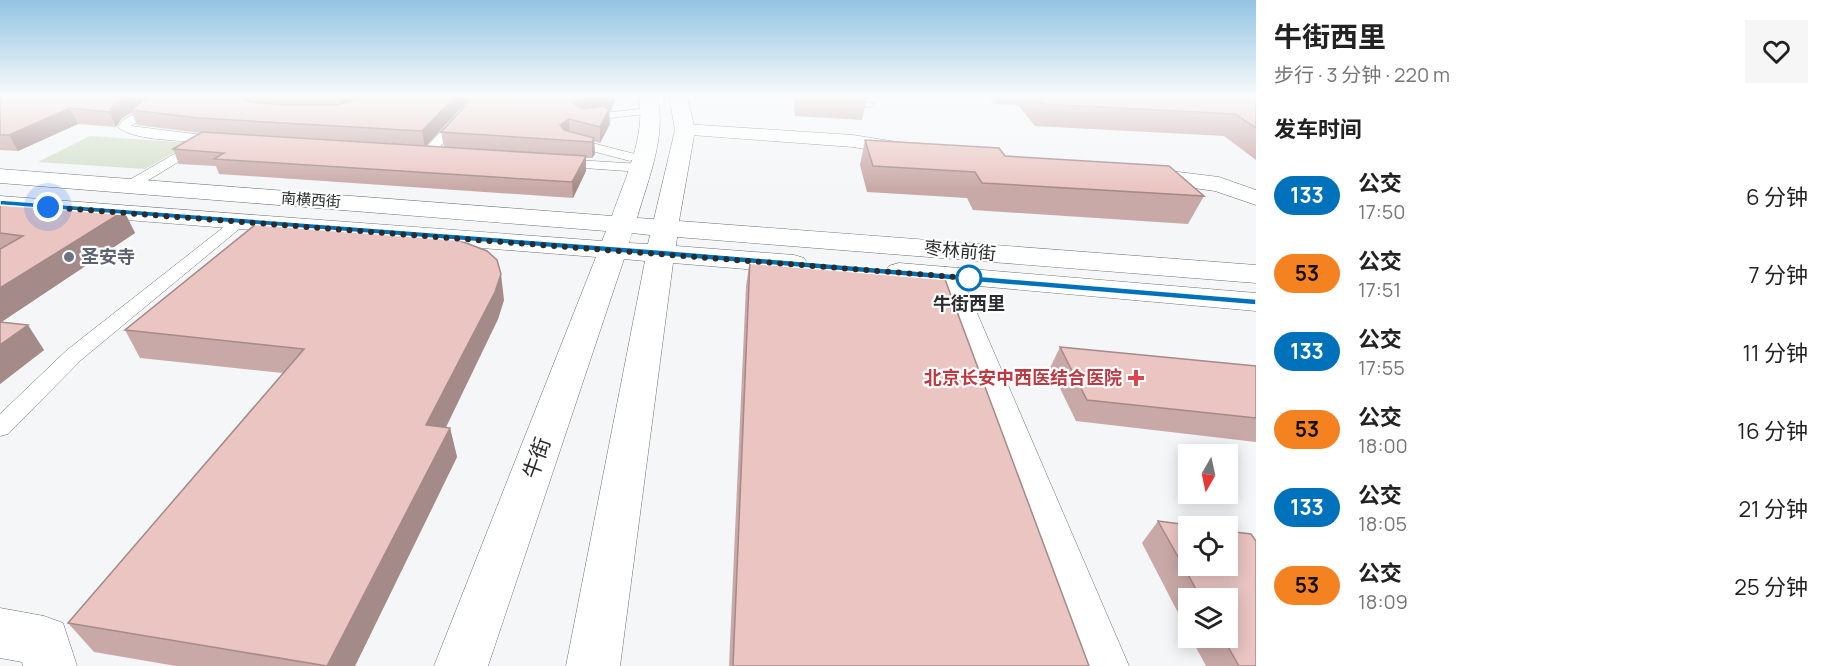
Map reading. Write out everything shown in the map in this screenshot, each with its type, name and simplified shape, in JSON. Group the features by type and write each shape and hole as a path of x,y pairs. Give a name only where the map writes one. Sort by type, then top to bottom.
{"main road":[{"name":"牛街","path":"461,666 617,237 642,164 650,127"},
{"path":"593,666 663,240 685,130 854,141 900,149 932,151"},
{"path":"1112,173 1169,176 1219,184 1256,198"},
{"name":"南横西街","path":"0,176 129,186 617,237"},
{"name":"南横西街","path":"0,203 239,222 617,237"},
{"path":"617,237 663,240"},
{"name":"枣林前街","path":"663,240 1256,274"},
{"name":"枣林前街","path":"663,240 946,276 1256,302"},
{"path":"946,276 1102,666"},
{"path":"0,633 44,641 50,666"}],"lane":[{"path":"124,127 134,131 228,142"},
{"path":"452,127 429,153 463,157"},
{"path":"129,186 205,140"},
{"path":"569,141 642,164"},
{"path":"543,162 642,164"},
{"path":"0,428 74,355 239,222"}],"green space":[{"path":"90,136 191,143 145,169 38,162"}],"building":[{"path":"0,127 27,127 9,135 0,135"},
{"path":"355,127 426,127 422,131"},
{"path":"446,127 562,127 564,130 594,138 592,142 441,132"},
{"path":"202,132 586,156 572,182 214,159 224,153 173,149"},
{"path":"865,140 999,148 1005,156 1169,166 1204,196 982,183 975,172 873,166"},
{"path":"0,204 68,210 75,206 124,211 0,288 0,249 23,236 0,233"},
{"path":"256,224 458,240 487,251 497,260 501,274 495,292 426,425 450,428 327,666 68,623 304,349 125,330"},
{"path":"750,259 943,274 1089,666 733,666"},
{"path":"0,322 28,325 0,345"},
{"path":"1060,347 1256,366 1256,418 1087,400"},
{"path":"1158,521 1178,524 1178,557"},
{"path":"1238,532 1251,534 1256,541 1256,666 1239,666 1229,648 1238,648 1238,588 1195,588 1189,576 1238,576"}],"bus line":[{"name":"133","path":"0,203 661,253 1256,302"}],"place":[{"name":"圣安寺","path":"69,257"},
{"name":"牛街西里","path":"969,278"},
{"name":"北京长安中西医结合医院","path":"1136,378"}],"route":[{"path":"48,207 969,278"}]}
